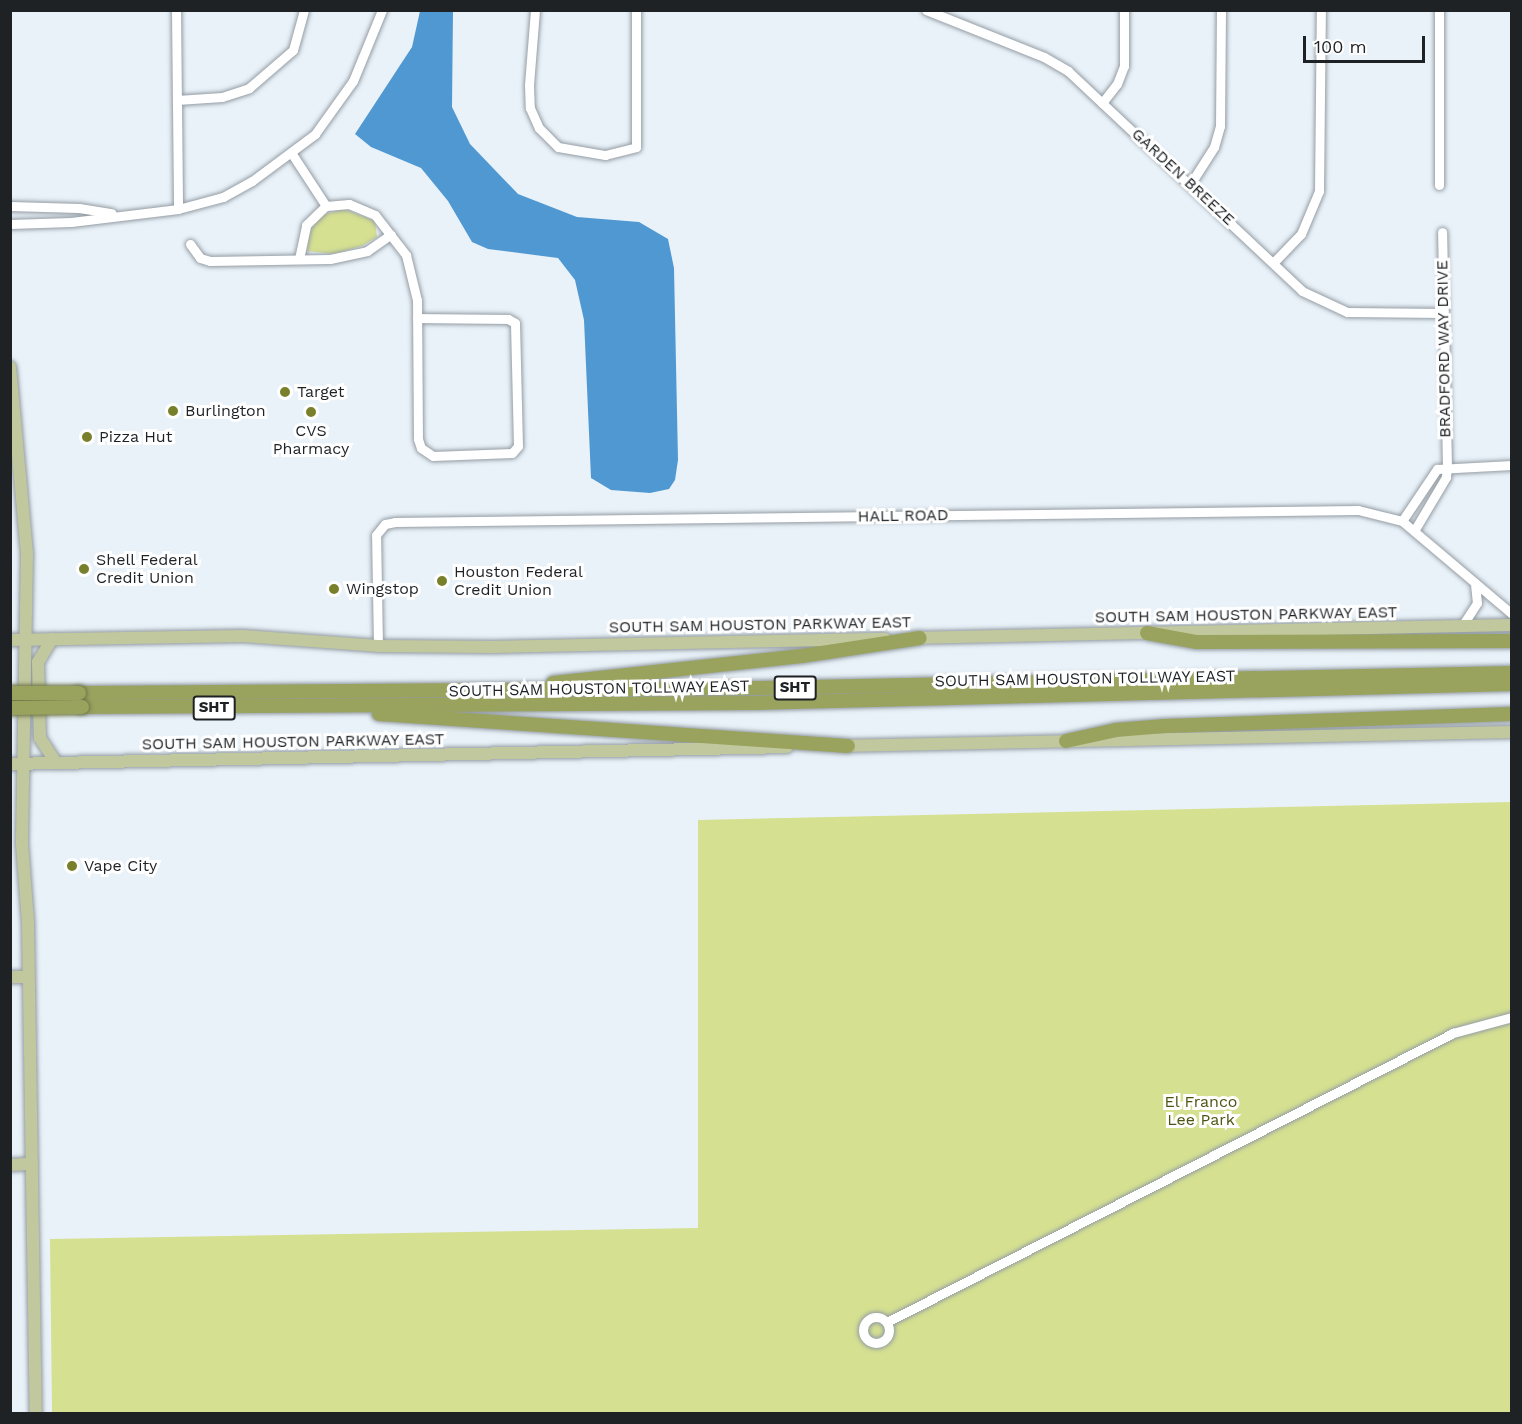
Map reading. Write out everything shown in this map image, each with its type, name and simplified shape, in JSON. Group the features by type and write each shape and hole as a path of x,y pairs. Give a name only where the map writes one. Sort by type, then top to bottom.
{"highway":[{"path":"1148,633 1197,642 1512,641"},
{"path":"488,692 802,656 920,638"},
{"name":"SOUTH SAM HOUSTON TOLLWAY EAST","path":"10,693 488,692 1512,673"},
{"name":"SOUTH SAM HOUSTON TOLLWAY EAST","path":"10,708 347,708 754,704 1512,684"},
{"path":"347,708 388,716 848,746"},
{"path":"1066,741 1116,730 1165,726 1512,714"}],"main road":[{"path":"10,367 15,470 27,554 26,640 16,764 28,976 36,1413"},
{"name":"SOUTH SAM HOUSTON PARKWAY EAST","path":"10,640 243,636 378,646 920,638 1512,625"},
{"path":"52,639 38,662 40,738 57,763"},
{"name":"SOUTH SAM HOUSTON PARKWAY EAST","path":"16,764 1512,732"},
{"path":"10,977 28,976"},
{"path":"10,1165 32,1164"}],"street":[{"path":"176,10 178,209"},
{"path":"177,100 222,97 249,88 293,50 304,10"},
{"path":"10,224 178,209 223,197 292,154 315,134 353,81 382,10"},
{"path":"535,10 529,85 530,108 539,128 558,147 605,155 636,147 636,10"},
{"name":"GARDEN BREEZE","path":"926,10 1044,57 1068,71 1191,183 1302,291 1347,312 1443,313"},
{"path":"1102,103 1117,84 1124,66 1124,10"},
{"path":"1191,183 1214,147 1220,126 1221,10"},
{"path":"1273,263 1300,234 1319,192 1321,10"},
{"path":"1438,10 1439,185"},
{"path":"292,154 326,206"},
{"path":"10,206 80,208 120,215"},
{"path":"300,259 306,225 326,206 362,207 375,215 391,234 408,262 417,318 418,439 426,455 506,456 518,446 518,328 508,319 417,318"},
{"name":"BRADFORD WAY DRIVE","path":"1442,232 1447,466"},
{"path":"190,244 200,258 210,261 300,259 348,256 367,251 391,234"},
{"path":"1402,521 1437,469 1447,466 1512,465"},
{"path":"1414,531 1446,477 1447,466"},
{"name":"HALL ROAD","path":"378,646 376,535 385,524 395,522 1358,510 1402,521 1512,614"},
{"path":"1462,626 1477,603 1475,583"},
{"path":"887,1323 1453,1033 1512,1017"}],"green space":[{"path":"344,209 375,221 377,237 362,246 334,254 307,251 309,231 322,215"},
{"name":"El Franco Lee Park","path":"1511,802 1511,1413 52,1413 50,1239 698,1228 698,820"}],"water":[{"path":"420,11 453,11 452,107 470,144 518,194 577,217 639,222 668,239 674,268 678,460 675,480 669,489 650,493 611,490 591,478 584,320 575,280 558,258 488,249 472,242 448,201 421,168 371,147 355,134 412,47"}],"place":[{"name":"Target","path":"285,392"},
{"name":"Burlington","path":"173,411"},
{"name":"CVS Pharmacy","path":"311,412"},
{"name":"Pizza Hut","path":"87,437"},
{"name":"Shell Federal Credit Union","path":"84,569"},
{"name":"Houston Federal Credit Union","path":"442,581"},
{"name":"Wingstop","path":"334,589"},
{"name":"Vape City","path":"72,866"}]}
